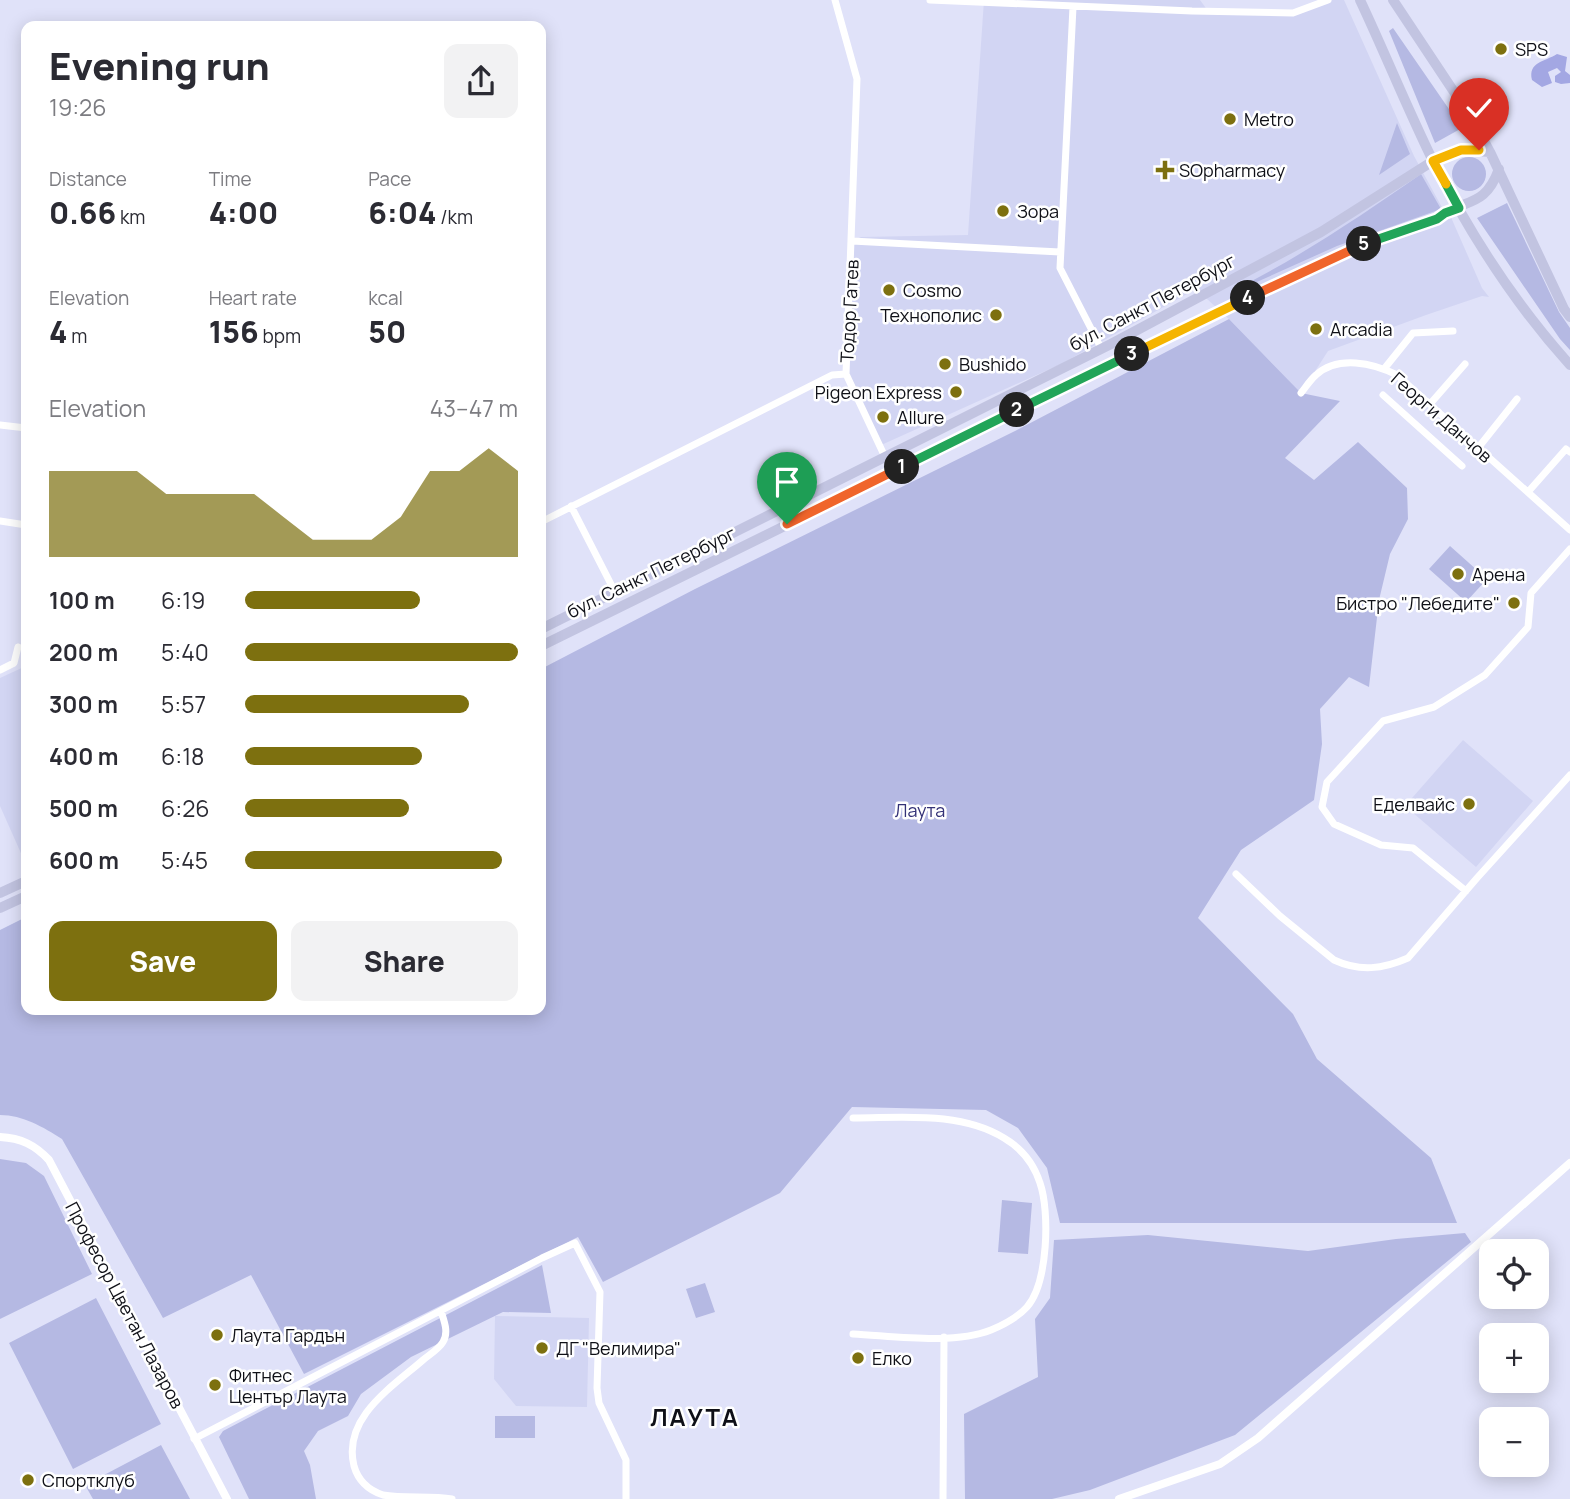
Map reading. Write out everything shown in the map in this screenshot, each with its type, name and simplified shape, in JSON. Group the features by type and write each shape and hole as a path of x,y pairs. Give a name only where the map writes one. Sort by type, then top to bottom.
{"main road":[{"path":"1360,0 1433,161 1459,208 1496,272 1551,345 1570,365"},
{"path":"1393,0 1474,122 1570,317"},
{"name":"бул. Санкт Петербург","path":"546,626 1101,348 1321,232 1433,161 1461,150 1490,152"},
{"name":"бул. Санкт Петербург","path":"546,644 1228,307 1352,249 1437,219 1484,196 1499,169"},
{"path":"0,893 21,883"},
{"path":"0,908 21,898"}],"street":[{"name":"Тодор Гатев","path":"835,0 857,79 846,374 885,457"},
{"path":"930,0 1293,13 1328,0"},
{"path":"1073,7 1060,268 1101,348"},
{"path":"852,241 1060,252"},
{"path":"1384,369 1413,333 1453,331"},
{"name":"Георги Данчов","path":"1301,393 1317,374 1335,365 1355,362 1396,375 1570,530"},
{"path":"1430,404 1465,364"},
{"path":"546,520 832,375 846,374"},
{"path":"1382,396 1462,466"},
{"path":"1478,448 1517,399"},
{"path":"0,425 21,427"},
{"path":"1528,492 1566,449 1570,452"},
{"path":"571,506 615,592"},
{"path":"0,521 21,524"},
{"path":"1466,891 1413,848 1381,845 1334,824 1322,807 1327,782 1383,721 1434,707 1485,675 1528,627 1531,593 1570,549"},
{"path":"0,670 14,663 18,647"},
{"path":"1236,874 1280,916 1334,960 1371,969 1408,958 1570,775"},
{"path":"853,1118 955,1120 975,1124 1002,1136 1019,1148 1032,1167 1041,1184 1044,1210 1044,1265 1027,1308 1009,1321 989,1331 967,1336 853,1335"},
{"name":"Професор Цветан Лазаров","path":"0,1137 13,1137 27,1142 49,1160 227,1499"},
{"path":"1119,1499 1220,1464 1258,1438 1570,1163"},
{"path":"194,1439 575,1243 600,1292 597,1388 599,1403 626,1460 626,1499"},
{"path":"441,1311 446,1329 443,1343 377,1400 354,1433 352,1451 358,1475 373,1491 386,1496 452,1499"},
{"path":"943,1499 944,1337"}],"shaded area":[{"path":"984,0 1200,0 1208,11 1293,13 1328,0 1344,0 1414,156 1445,213 1450,215 1482,288 1489,297 1482,296 1328,351 1301,393 1196,289 1061,364 879,446 846,374 852,241 861,237 968,235"},
{"path":"1557,54 1567,57 1565,71 1570,75 1570,83 1555,82 1555,76 1561,72 1557,68 1548,72 1552,83 1542,87 1532,80 1532,69"},
{"path":"21,668 21,853 0,806 0,678"},
{"name":"Еделвайс","path":"1463,740 1533,801 1476,867 1405,806"},
{"name":"ДГ \"Велимира\"","path":"495,1316 589,1318 587,1407 516,1406 494,1379"}],"green space":[{"path":"1393,28 1462,128 1435,143 1389,31"},
{"path":"1397,123 1410,154 1379,175"},
{"path":"1469,157 1481,162 1486,174 1481,186 1469,191 1457,186 1452,174 1457,162"},
{"path":"1421,174 1441,209 1337,246 1250,285 1248,283 1315,245"},
{"path":"1507,203 1559,312 1570,328 1570,350 1477,218"},
{"name":"Лаута","path":"1229,319 1301,393 1340,401 1285,458 1314,480 1358,442 1407,488 1408,519 1390,554 1379,600 1369,687 1349,677 1320,709 1322,744 1314,800 1241,850 1198,918 1293,1014 1317,1059 1431,1158 1457,1223 1060,1223 1047,1168 1018,1128 986,1110 852,1107 780,1193 603,1282 578,1237 304,1374 251,1275 163,1318 62,1139 25,1119 0,1115 0,930 21,920 21,1015 546,1015 546,666 695,589 1015,431"},
{"name":"Арена","path":"1450,546 1487,579 1466,602 1429,569"},
{"path":"0,1159 26,1163 44,1176 92,1274 0,1319"},
{"path":"1002,1200 1032,1203 1028,1254 998,1252"},
{"path":"1465,1233 1471,1242 1235,1435 1090,1490 1052,1499 965,1499 964,1414 1038,1377 1035,1319 1050,1298 1054,1240 1148,1235 1308,1251"},
{"path":"542,1265 551,1313 503,1312 411,1357 361,1394 348,1416 318,1431 304,1451 310,1465 316,1499 249,1499 219,1437 223,1431"},
{"path":"705,1283 715,1312 696,1318 686,1289"},
{"path":"96,1298 161,1424 73,1469 9,1343"},
{"path":"495,1416 535,1416 535,1438 495,1438"},
{"path":"161,1445 190,1499 93,1499 85,1485"}],"place":[{"name":"SPS","path":"1501,49"},
{"name":"Metro","path":"1230,119"},
{"name":"SOpharmacy","path":"1165,170"},
{"name":"Зора","path":"1003,211"},
{"name":"Cosmo","path":"889,290"},
{"name":"Технополис","path":"996,315"},
{"name":"Arcadia","path":"1316,329"},
{"name":"Bushido","path":"945,364"},
{"name":"Pigeon Express","path":"956,392"},
{"name":"Allure","path":"883,417"},
{"name":"Арена","path":"1458,574"},
{"name":"Бистро \"Лебедите\"","path":"1514,603"},
{"name":"Еделвайс","path":"1469,804"},
{"name":"Лаута Гардън","path":"217,1335"},
{"name":"ДГ \"Велимира\"","path":"542,1348"},
{"name":"Елко","path":"858,1358"},
{"name":"Фитнес Център Лаута","path":"215,1385"},
{"name":"Спортклуб","path":"28,1480"}],"district":[{"name":"ЛАУТА","path":"695,1416"}],"route":[{"path":"787,524 1332,258 1437,219 1459,208 1433,161 1461,150 1479,150"}]}
